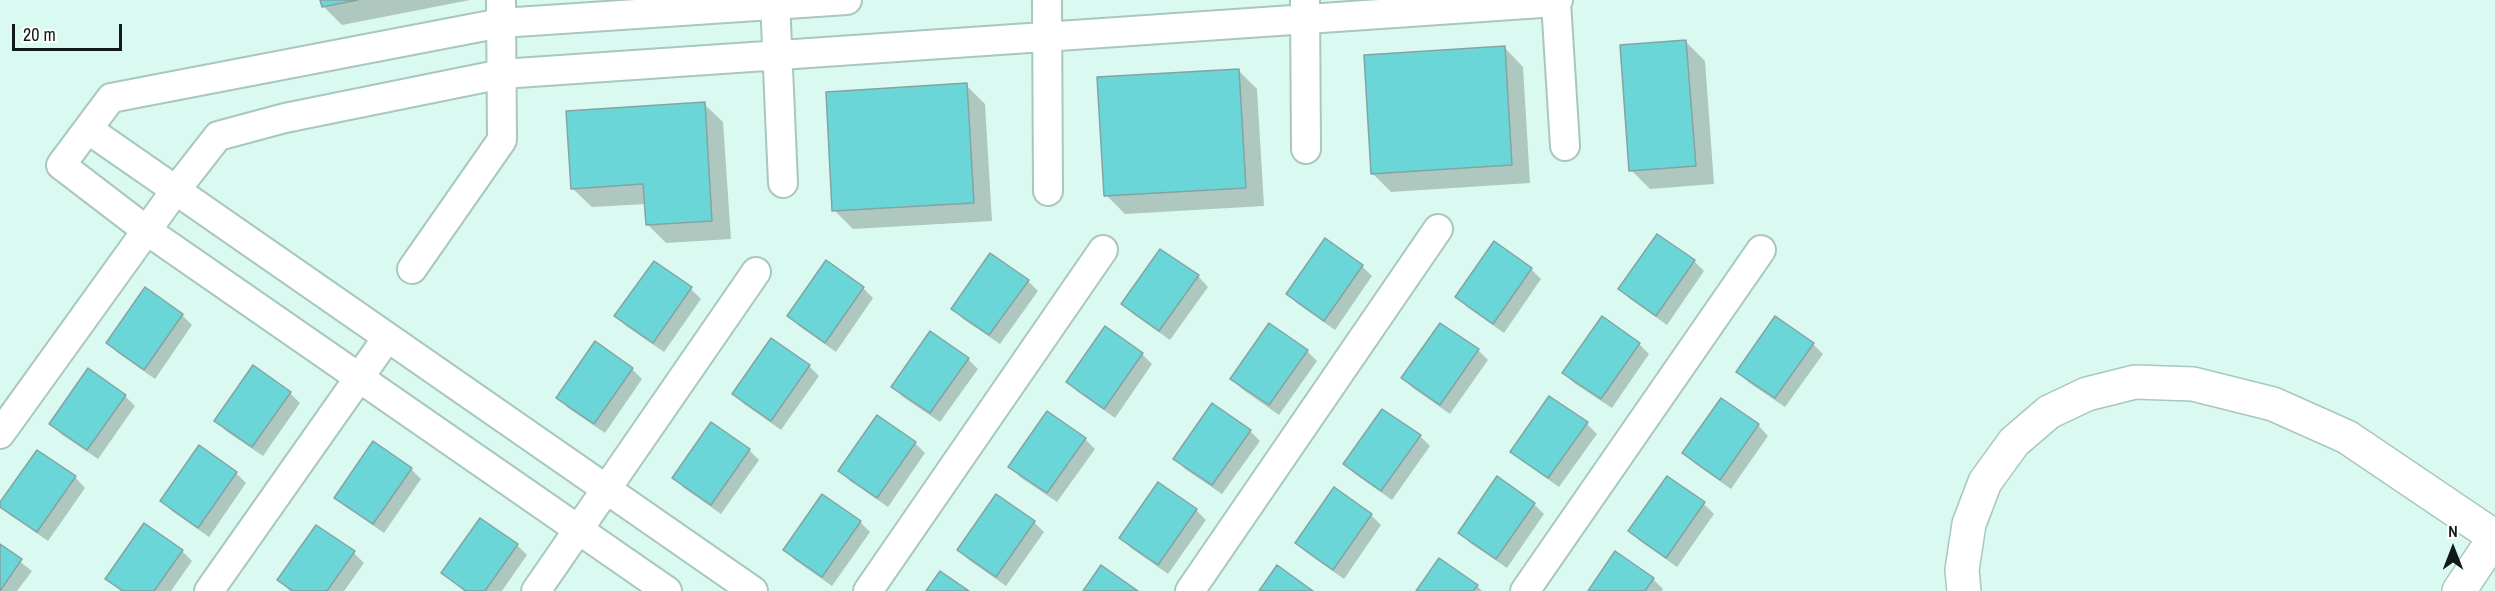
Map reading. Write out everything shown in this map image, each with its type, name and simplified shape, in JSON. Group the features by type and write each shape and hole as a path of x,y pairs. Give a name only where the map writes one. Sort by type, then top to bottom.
{"street":[{"path":"667,591 146,231 61,165 111,98 501,11 847,0"},
{"path":"1047,0 1048,190"},
{"path":"0,434 175,190 218,136 285,118 502,74 1047,37 1305,9 1557,1 1565,146"},
{"path":"775,2 783,183"},
{"path":"1305,9 1306,149"},
{"path":"412,269 502,140 501,11"},
{"path":"89,130 753,591"},
{"path":"1190,591 1438,229"},
{"path":"868,591 1103,250"},
{"path":"1525,591 1761,250"},
{"path":"536,591 756,272"},
{"path":"209,591 387,338"},
{"path":"1964,591 1962,570 1969,524 1985,482 2014,442 2049,412 2086,394 2135,382 2193,384 2273,404 2347,437 2495,537 2461,590"}],"building":[{"path":"320,0 358,0 322,7"},
{"path":"1686,40 1696,166 1629,171 1620,45"},
{"path":"1505,46 1512,165 1371,174 1364,55"},
{"path":"1239,69 1246,188 1104,196 1097,77"},
{"path":"967,83 974,203 832,211 826,92"},
{"path":"705,102 712,221 646,225 643,184 571,189 566,111"},
{"path":"1657,234 1695,260 1656,316 1618,289"},
{"path":"1325,238 1363,265 1324,321 1286,294"},
{"path":"1494,241 1532,268 1493,324 1455,297"},
{"path":"1160,249 1199,275 1159,331 1121,304"},
{"path":"990,253 1029,280 989,335 951,309"},
{"path":"826,260 864,287 825,343 787,316"},
{"path":"654,261 692,287 653,343 614,316"},
{"path":"145,287 183,314 144,370 106,343"},
{"path":"1602,316 1640,343 1601,399 1562,373"},
{"path":"1775,316 1814,343 1775,398 1736,372"},
{"path":"1269,323 1308,350 1269,405 1230,379"},
{"path":"1440,323 1479,349 1440,405 1401,378"},
{"path":"1105,326 1143,353 1104,409 1066,382"},
{"path":"930,331 969,358 930,413 891,387"},
{"path":"771,338 810,365 771,421 732,394"},
{"path":"595,341 633,368 594,424 556,398"},
{"path":"253,365 291,392 252,447 214,421"},
{"path":"88,368 126,395 87,450 49,424"},
{"path":"1549,396 1588,422 1548,478 1510,452"},
{"path":"1721,398 1759,424 1720,480 1682,453"},
{"path":"1212,403 1251,430 1212,485 1173,459"},
{"path":"1382,409 1421,435 1381,491 1343,464"},
{"path":"1047,411 1086,438 1047,493 1008,467"},
{"path":"877,415 916,442 877,498 838,471"},
{"path":"711,422 750,449 711,505 672,478"},
{"path":"373,441 412,468 373,524 334,498"},
{"path":"199,445 237,472 198,528 160,501"},
{"path":"37,450 76,476 37,532 0,507 0,502"},
{"path":"1497,476 1535,503 1496,559 1458,533"},
{"path":"1667,476 1705,502 1666,558 1628,531"},
{"path":"1158,482 1197,509 1158,565 1119,538"},
{"path":"1334,487 1372,514 1333,570 1295,543"},
{"path":"822,494 861,521 822,577 783,550"},
{"path":"996,494 1035,521 996,577 957,550"},
{"path":"480,518 518,544 485,591 466,591 441,573"},
{"path":"144,523 183,550 154,591 123,591 105,579"},
{"path":"316,525 355,551 327,591 293,591 277,580"},
{"path":"0,544 22,559 0,591"},
{"path":"1615,551 1654,578 1645,591 1588,591"},
{"path":"1439,558 1478,585 1473,591 1416,591"},
{"path":"1101,565 1138,591 1083,591"},
{"path":"1277,565 1313,591 1259,591"},
{"path":"940,571 969,591 926,591"}]}
